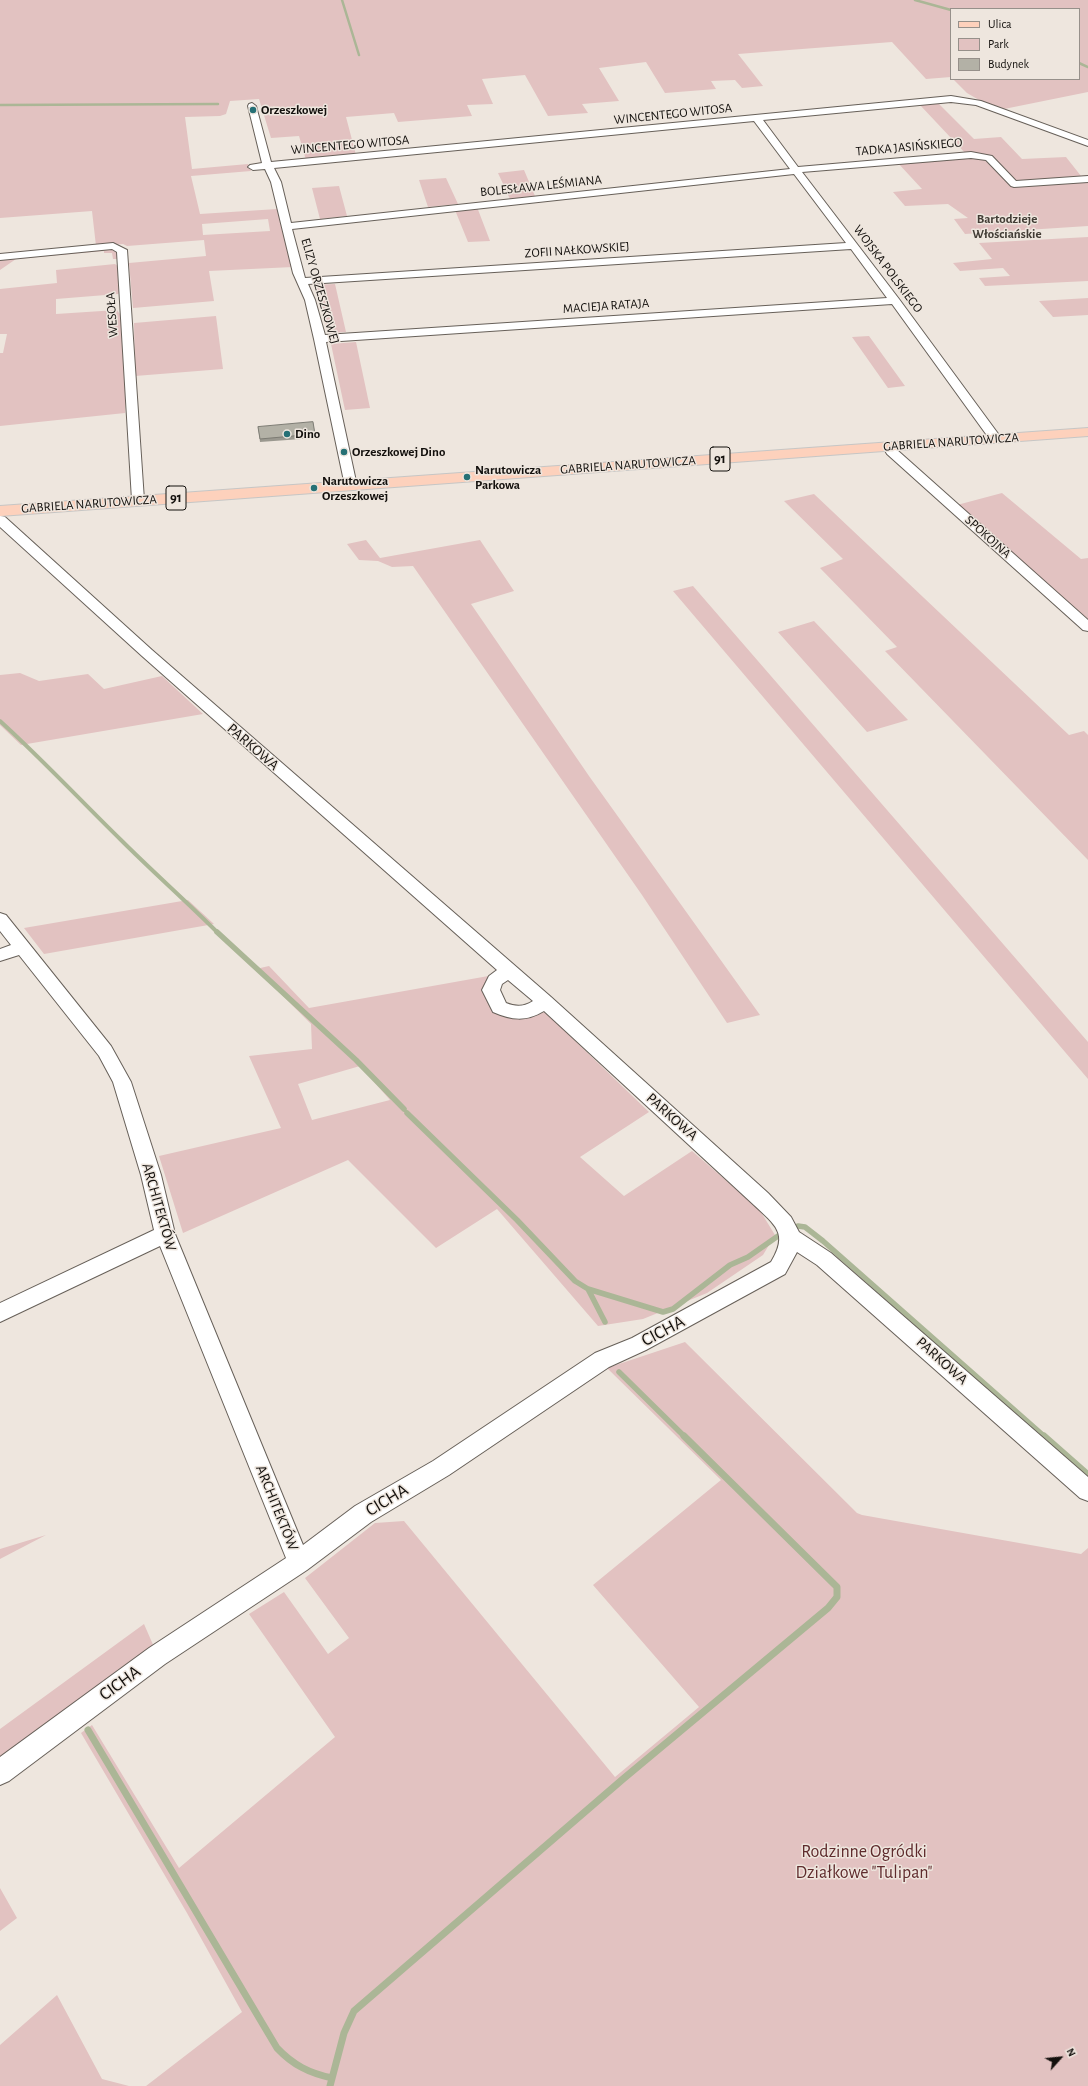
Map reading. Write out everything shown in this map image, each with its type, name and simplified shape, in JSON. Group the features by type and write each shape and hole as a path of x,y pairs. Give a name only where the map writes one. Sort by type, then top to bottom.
{"main road":[{"name":"GABRIELA NARUTOWICZA","path":"0,511 1088,432"}],"street":[{"name":"WINCENTEGO WITOSA","path":"253,167 951,99 964,100 1088,143"},
{"name":"ELIZY ORZESZKOWEJ","path":"252,106 268,166 276,182 301,281 310,300 320,339 351,486"},
{"name":"WOJSKA POLSKIEGO","path":"757,119 854,246 995,438"},
{"name":"TADKA JASIŃSKIEGO","path":"796,171 971,155 989,158 1014,184 1088,179"},
{"name":"BOLESŁAWA LEŚMIANA","path":"288,226 796,171"},
{"name":"WESOŁA","path":"0,257 113,246 122,250 138,500"},
{"name":"ZOFII NAŁKOWSKIEJ","path":"301,281 854,246"},
{"name":"MACIEJA RATAJA","path":"320,339 895,301"},
{"name":"SPOKOJNA","path":"889,447 891,451 1088,627"},
{"name":"PARKOWA","path":"0,520 152,658 545,1002 761,1199 786,1224 790,1245 824,1259 1088,1491"},
{"name":"ARCHITEKTÓW","path":"0,920 104,1051 122,1082 150,1175 165,1234 299,1562"},
{"path":"0,955 22,948"},
{"path":"509,971 496,980 491,990 499,1007 517,1014 533,1010 545,1002"},
{"path":"0,1313 165,1234"},
{"name":"CICHA","path":"0,1772 157,1656 299,1562 363,1514 441,1468 602,1360 639,1344 778,1268 790,1245"}],"green space":[{"path":"0,0 1088,0 1088,92 1004,109 979,100 967,93 954,80 1080,80 1080,8 950,8 950,77 926,79 892,42 738,54 763,86 742,88 735,80 711,81 716,89 665,93 646,62 599,68 619,101 582,104 588,113 548,116 525,75 482,79 493,104 467,105 472,116 398,122 394,113 346,117 356,155 306,160 299,136 271,138 259,99 230,101 226,114 220,116 185,117 192,169 248,164 251,171 191,176 200,214 277,209 293,267 209,271 214,301 133,308 129,263 206,256 204,240 127,246 123,244 96,246 92,211 0,218","holes":["268,219 270,231 203,235 202,224"]},
{"path":"938,103 974,139 1001,137 1022,159 1066,157 1081,176 1088,175 1088,226 965,234 954,219 968,218 948,204 905,206 893,192 922,189 897,162 967,155 920,105"},
{"path":"524,170 535,196 510,199 498,173"},
{"path":"446,178 458,204 428,207 419,180"},
{"path":"339,186 347,216 320,219 312,188"},
{"path":"477,207 490,241 468,242 455,210"},
{"path":"1088,237 1088,281 985,286 979,278 1010,276 1003,268 960,271 953,263 992,259 979,243"},
{"path":"109,249 118,250 118,259 113,259 112,253 104,253 104,251 16,259 0,270 0,259"},
{"path":"115,264 119,267 121,292 118,294 56,299 56,314 117,310 122,317 127,370 125,413 0,426 0,353 3,353 7,334 0,334 0,289 57,283 56,270"},
{"path":"335,284 346,332 328,333 315,285"},
{"path":"1088,298 1088,315 1053,317 1039,301"},
{"path":"216,316 223,369 135,376 134,323"},
{"path":"869,336 905,386 888,388 852,337"},
{"path":"356,342 370,408 345,410 331,344"},
{"path":"1002,493 1081,559 1088,558 1088,621 957,505"},
{"path":"814,494 1069,735 1084,731 1088,735 1088,860 885,651 897,647 820,568 843,559 784,501"},
{"path":"366,540 380,558 480,540 514,591 471,604 589,776 760,1015 727,1023 642,895 413,566 392,567 378,561 359,560 347,544"},
{"path":"693,586 1088,1042 1088,1079 673,591"},
{"path":"814,621 908,720 867,732 778,632"},
{"path":"20,673 39,681 88,674 104,689 162,676 203,714 21,745 0,725 0,675"},
{"path":"188,900 214,924 44,954 24,928"},
{"path":"269,966 309,1008 494,975 486,994 517,1018 545,1012 649,1112 580,1157 624,1196 692,1151 759,1209 775,1235 763,1255 707,1293 643,1319 598,1326 497,1209 436,1248 348,1160 183,1233 159,1156 281,1128 249,1056 312,1049 311,1024 256,969","holes":["360,1066 390,1100 312,1120 298,1084"]},
{"name":"Rodzinne Ogródki Działkowe \"Tulipan\"","path":"685,1342 857,1513 1081,1554 1088,1548 1088,2086 146,2086 242,2012 187,1913 81,1733 92,1725 179,1868 335,1737 249,1614 284,1592 328,1654 349,1638 305,1578 375,1523 404,1521 615,1777 699,1707 593,1585 721,1480 607,1368"},
{"path":"46,1535 0,1559 0,1549"},
{"path":"144,1624 154,1647 0,1761 0,1729"},
{"path":"0,1888 17,1918 0,1931"},
{"path":"57,1995 102,2079 129,2086 0,2086 0,2045"}],"building":[{"name":"Dino","path":"313,422 315,434 260,439 258,427"}],"waterway":[{"path":"342,0 359,55"},
{"path":"915,0 950,10"},
{"path":"1080,63 1088,67"},
{"path":"0,105 218,104"},
{"path":"0,721 16,735 133,852 217,932"},
{"path":"217,932 356,1060 404,1109"},
{"path":"407,1113 517,1220 575,1281 588,1289"},
{"path":"798,1226 805,1227 823,1241 1045,1437"},
{"path":"588,1289 663,1312 673,1309 730,1265 748,1257 778,1236"},
{"path":"588,1289 605,1322"},
{"path":"619,1372 685,1437"},
{"path":"330,2086 344,2033 354,2011 623,1779 828,1608 837,1597 837,1587 684,1436"},
{"path":"1044,1436 1088,1475"},
{"path":"88,1730 277,2048 295,2064 302,2068 316,2074 332,2078"}],"place":[{"name":"Orzeszkowej","path":"253,110"},
{"name":"Dino","path":"287,434"},
{"name":"Orzeszkowej Dino","path":"344,452"},
{"name":"Narutowicza Parkowa","path":"467,477"},
{"name":"Narutowicza Orzeszkowej","path":"314,488"}],"district":[{"name":"Bartodzieje Włościańskie","path":"1007,226"}]}
